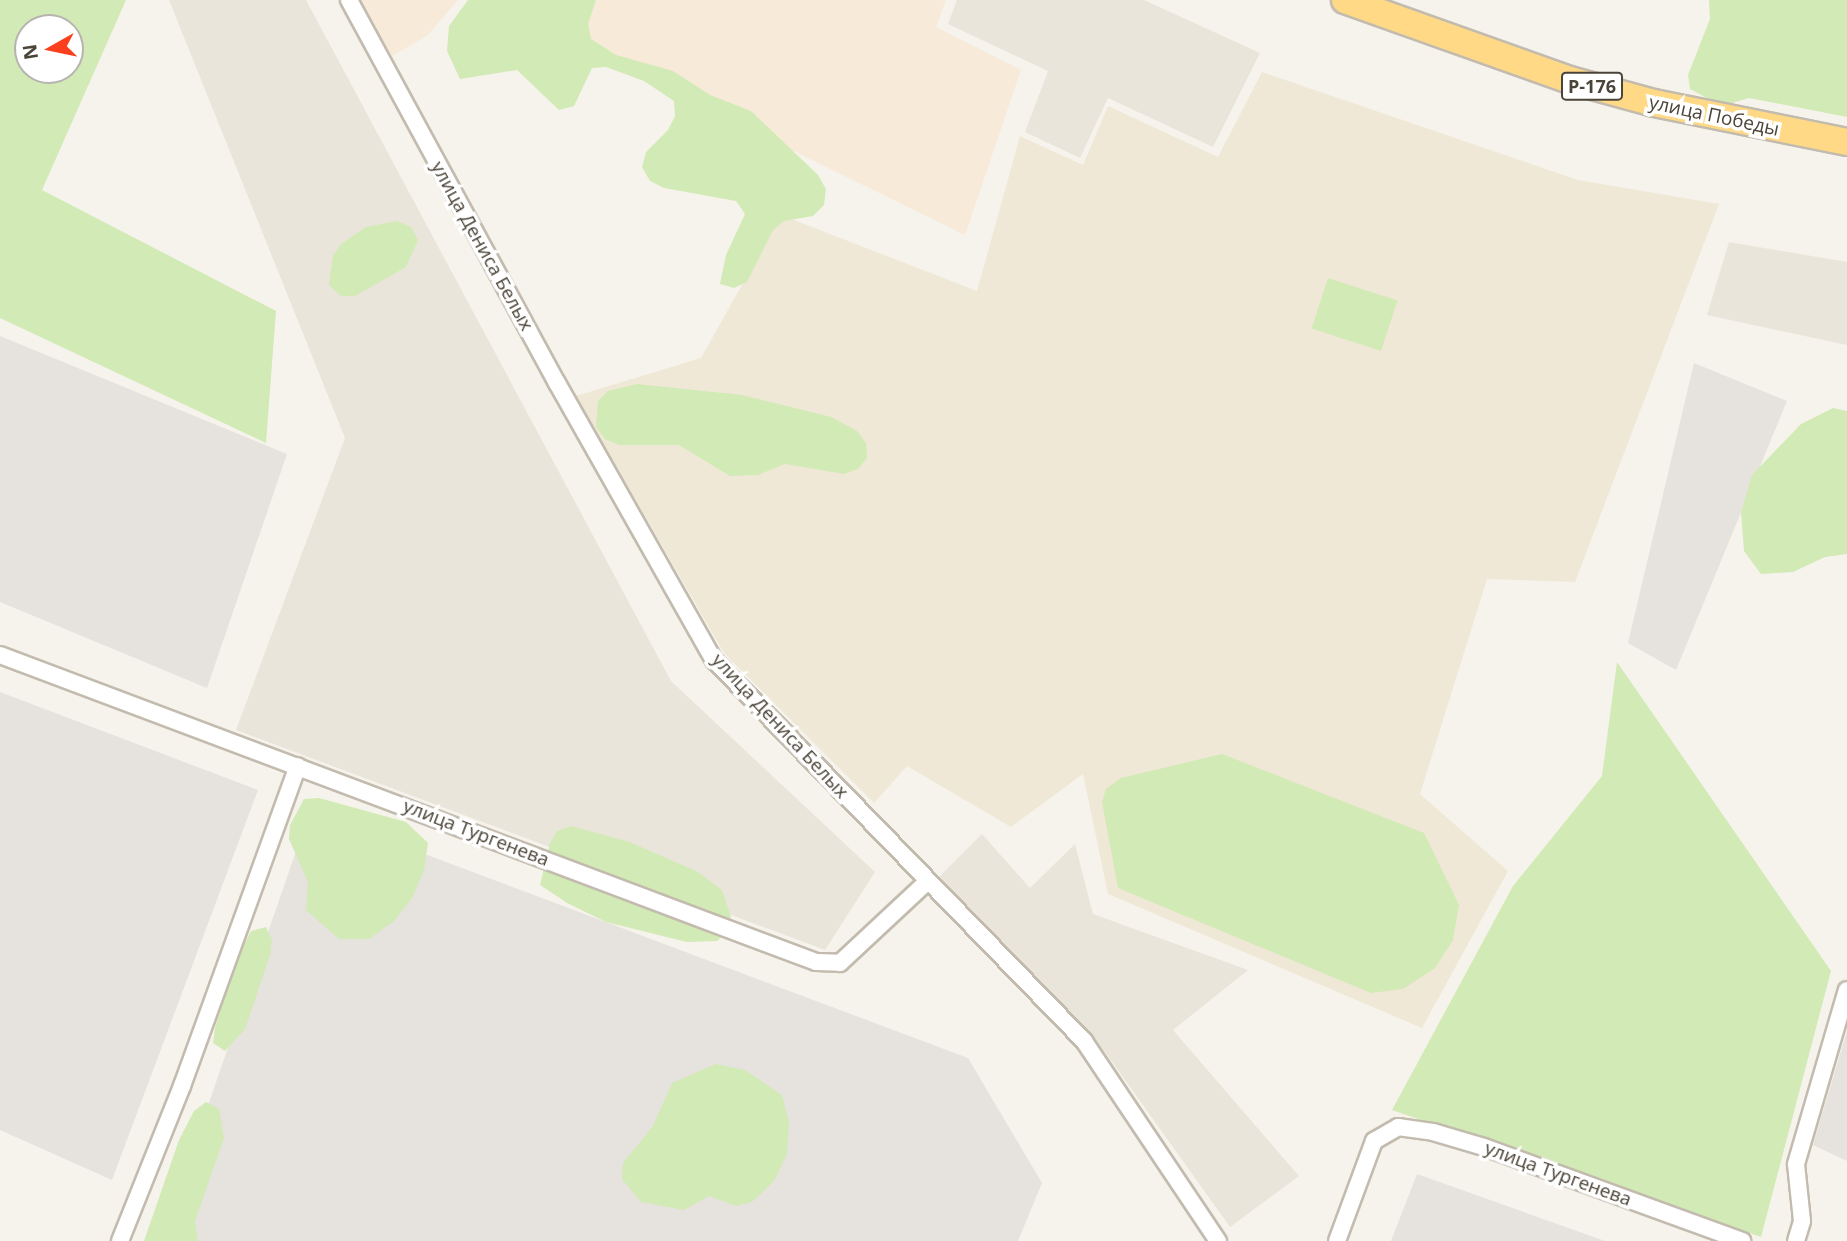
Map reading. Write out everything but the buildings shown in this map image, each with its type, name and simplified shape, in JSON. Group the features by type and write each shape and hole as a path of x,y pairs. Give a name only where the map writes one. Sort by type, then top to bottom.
{"highway":[{"name":"улица Победы","path":"1345,0 1570,80 1654,103 1847,142"}],"street":[{"name":"улица Дениса Белых","path":"349,0 563,395 714,660 1084,1041 1218,1241"},
{"name":"улица Тургенева","path":"0,655 816,962 840,963 928,881"},
{"path":"120,1241 182,1086 298,766"},
{"path":"1796,1241 1802,1221 1796,1164 1847,990"},
{"name":"улица Тургенева","path":"1337,1241 1374,1141 1398,1128 1433,1132 1742,1241"}],"shaded area":[{"path":"169,0 306,0 671,681 875,872 825,950 236,730 345,438"},
{"path":"361,0 458,0 428,35 392,56"},
{"path":"594,0 946,0 936,27 1021,70 965,235 575,44"},
{"path":"957,0 1144,0 1260,53 1213,147 1108,98 1080,158 1025,132 1048,71 948,24"},
{"path":"1262,72 1578,180 1719,204 1575,582 1487,579 1420,794 1508,871 1422,1028 1108,894 1083,774 1011,827 907,766 874,803 724,653 576,396 701,358 781,215 977,291 1020,136 1083,165 1108,106 1218,157"},
{"path":"1729,242 1847,262 1847,345 1707,315"},
{"path":"0,336 287,454 207,688 0,602"},
{"path":"1694,363 1787,401 1676,670 1628,643"},
{"path":"0,692 258,790 112,1180 0,1130"},
{"path":"310,811 968,1058 1042,1183 1018,1241 161,1241"},
{"path":"982,834 1030,888 1075,844 1093,914 1248,970 1173,1030 1299,1176 1230,1227 1105,1052 939,877"},
{"path":"1847,1031 1847,1161 1813,1145"},
{"path":"1417,1174 1605,1241 1391,1241"}],"green space":[{"path":"0,0 126,0 42,190 276,311 266,443 0,318"},
{"path":"468,0 596,0 588,24 591,39 616,55 673,71 710,95 751,111 818,175 826,189 824,205 813,216 784,221 773,230 747,282 734,288 720,284 726,255 745,214 736,201 664,188 650,181 642,167 646,152 668,130 675,116 674,101 644,81 606,67 592,68 574,106 559,110 517,70 460,79 447,51 449,26"},
{"path":"1709,0 1847,0 1847,117 1749,98 1722,106 1690,89 1688,75 1710,19"},
{"path":"397,221 411,227 418,240 406,267 355,296 341,296 329,285 333,256 341,244 366,227"},
{"path":"1328,278 1397,301 1381,351 1312,328"},
{"path":"637,384 742,395 831,417 857,431 866,443 867,458 858,469 844,474 785,464 758,475 730,476 679,445 619,445 605,439 596,427 598,401 608,391"},
{"path":"1833,408 1847,411 1847,554 1825,557 1793,572 1761,574 1744,551 1741,513 1752,475 1801,424"},
{"path":"1617,662 1831,971 1761,1237 1392,1110 1513,886 1602,776"},
{"path":"1222,754 1424,833 1459,905 1453,940 1435,968 1403,989 1371,993 1118,888 1102,802 1106,789 1121,778"},
{"path":"319,798 406,822 428,843 424,870 412,898 394,921 369,939 339,939 306,910 308,882 289,839 290,825 304,799"},
{"path":"571,826 630,842 698,872 722,890 731,917 728,931 717,941 687,942 606,922 567,903 540,885 550,843 557,831"},
{"path":"266,927 272,940 270,955 245,1029 225,1051 213,1043 215,1028 237,958 251,931"},
{"path":"716,1064 745,1070 782,1095 789,1123 787,1154 774,1181 752,1202 736,1206 709,1196 684,1210 641,1202 622,1179 623,1163 653,1126 672,1083"},
{"path":"206,1102 219,1109 224,1138 195,1221 198,1241 144,1241 179,1140 194,1111"}]}
